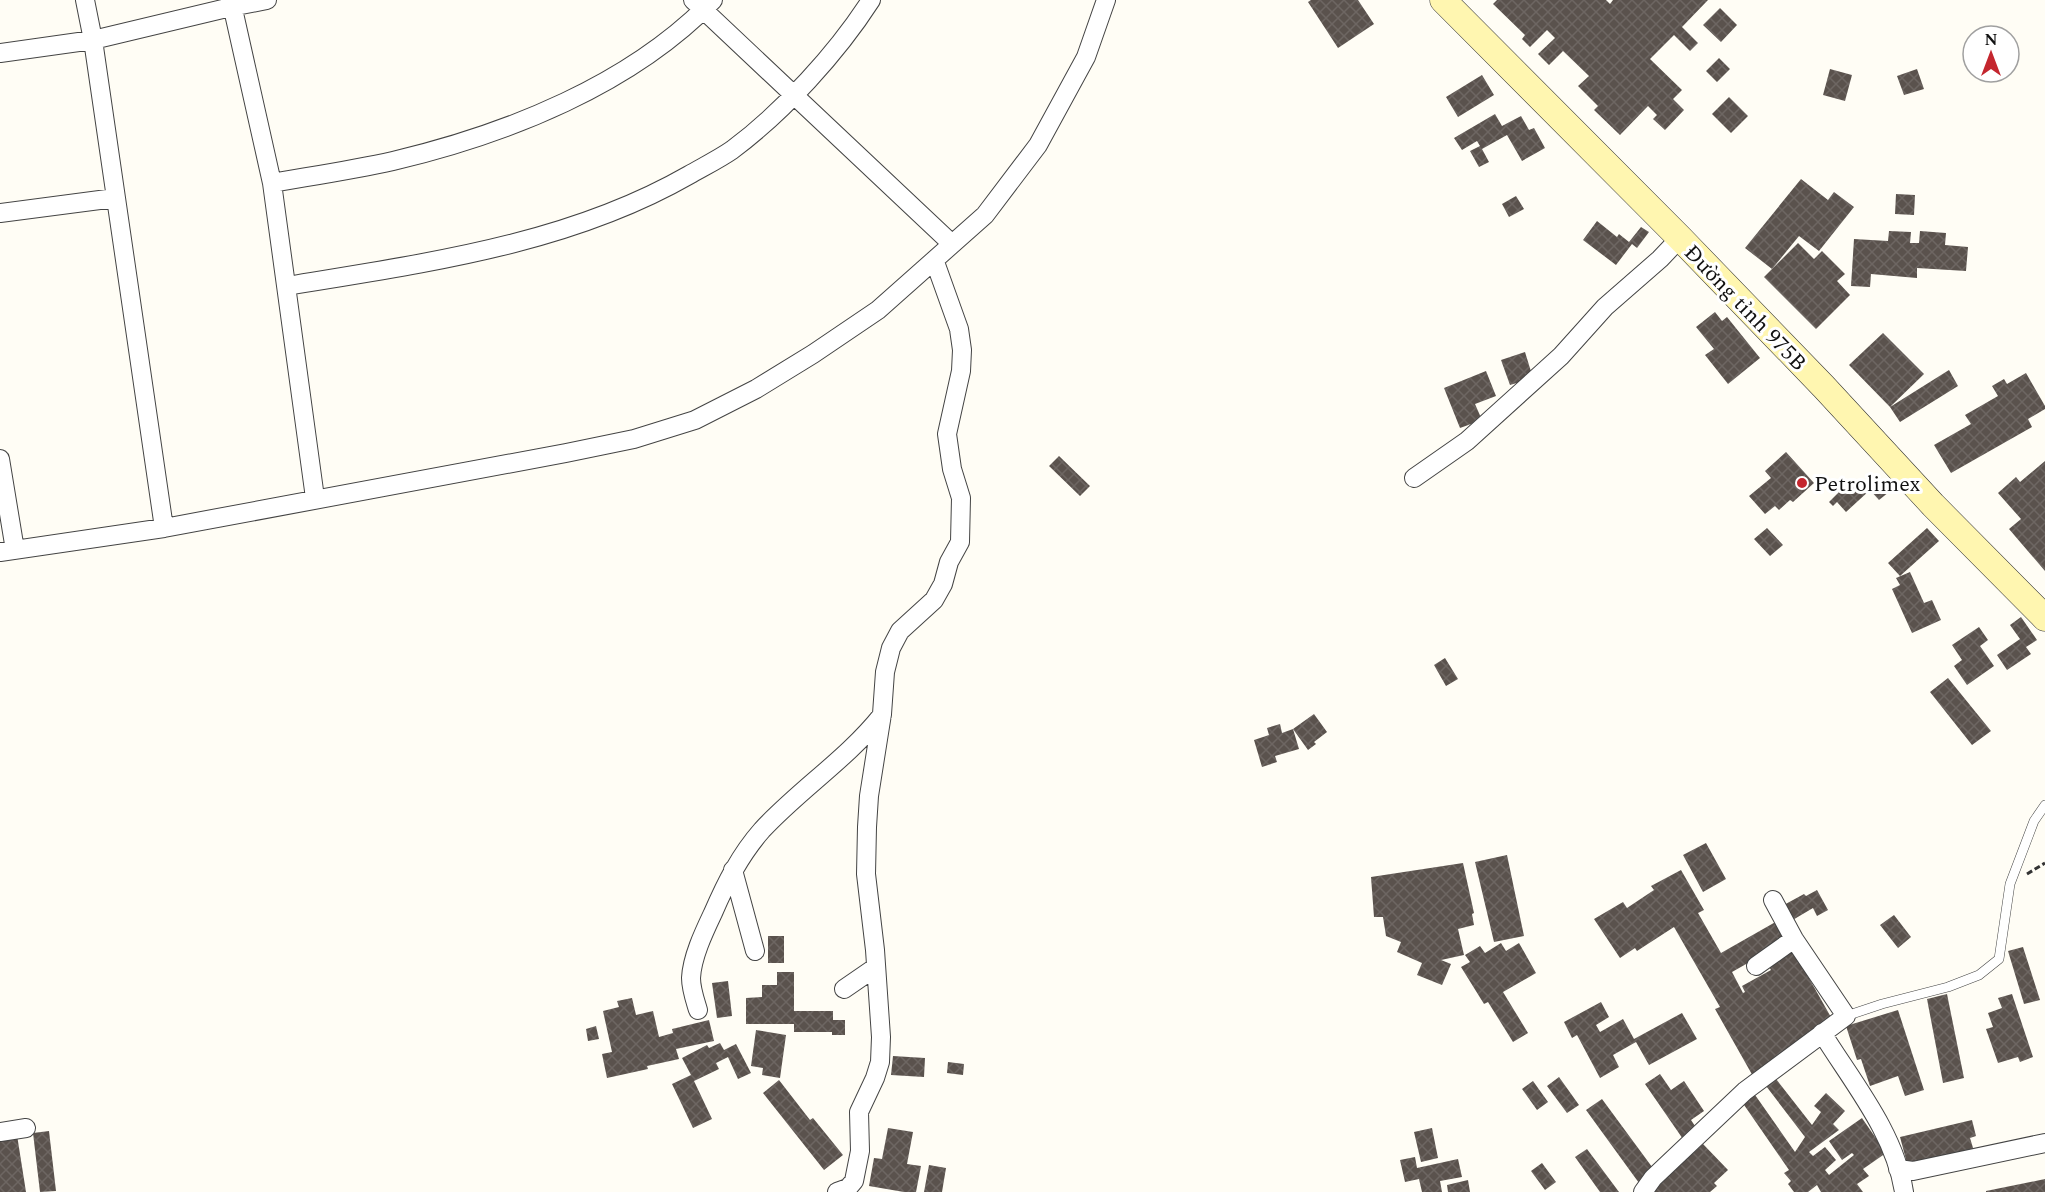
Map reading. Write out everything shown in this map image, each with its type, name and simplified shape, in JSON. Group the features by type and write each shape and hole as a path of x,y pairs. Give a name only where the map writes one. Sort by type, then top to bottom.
{"main road":[{"name":"Đường tỉnh 975B","path":"1443,0 1680,238 1824,387 1933,505 2045,618"}],"street":[{"path":"85,0 93,40 164,528"},
{"path":"0,52 93,40 231,3 267,0"},
{"path":"287,286 447,259 533,237 613,212 669,186 731,150 793,96 856,23 871,0"},
{"path":"0,459 8,551 164,528 315,498 577,451 634,439 694,420 756,389 878,310 935,262 985,215 1038,145 1086,57 1106,0"},
{"path":"231,3 272,183 315,498"},
{"path":"272,183 393,161 461,142 525,120 582,95 640,62 703,3 793,96 952,244"},
{"path":"0,213 115,198"},
{"path":"1414,478 1467,441 1561,356 1605,307 1660,259 1680,238"},
{"path":"837,1192 848,1188 854,1181 860,1151 860,1112 880,1062 881,1037 876,967 866,874 870,786 882,714 885,672 891,648 900,630 934,600 943,584 949,562 960,542 961,498 952,469 947,434 961,371 962,350 959,329 935,262"},
{"path":"698,1010 692,979 696,957 708,924 734,870 747,849 763,830 849,752 882,714"},
{"path":"734,870 755,951"},
{"path":"1643,1192 1653,1178 1745,1091 1846,1016 1794,939 1773,900"},
{"path":"1756,966 1794,939"},
{"path":"844,989 876,967"},
{"path":"1822,1033 1875,1116 1894,1152 1904,1192"},
{"path":"0,1132 26,1128"},
{"path":"1898,1169 1913,1171 2045,1143"}],"lane":[{"path":"1846,1016 1948,987 1979,975 1999,959 2010,884 2034,820 2045,805"}],"building":[{"path":"1311,0 1358,0 1374,24 1338,48 1308,2"},
{"path":"1497,0 1606,0 1610,4 1613,0 1708,0 1682,27 1698,43 1690,51 1674,35 1650,59 1682,90 1673,99 1684,110 1665,130 1653,119 1657,115 1648,106 1620,135 1594,110 1598,106 1578,86 1589,76 1563,51 1549,65 1538,54 1555,38 1547,30 1530,47 1522,39 1525,35 1493,4"},
{"path":"1720,8 1737,25 1721,42 1703,25"},
{"path":"1719,58 1730,69 1717,82 1706,71"},
{"path":"1830,69 1852,75 1845,101 1823,95"},
{"path":"1917,69 1924,89 1904,95 1897,76"},
{"path":"1482,75 1494,95 1458,117 1446,97"},
{"path":"1729,97 1748,116 1731,133 1712,114"},
{"path":"1495,114 1502,126 1521,116 1529,130 1534,128 1545,148 1522,161 1507,135 1482,149 1489,162 1479,167 1470,151 1480,146 1477,141 1462,150 1454,138"},
{"path":"1801,179 1828,200 1834,192 1854,207 1819,251 1799,236 1772,269 1745,248"},
{"path":"1896,194 1915,195 1914,215 1895,214"},
{"path":"1516,196 1524,209 1509,217 1502,204"},
{"path":"1597,221 1617,237 1619,234 1629,242 1641,227 1649,232 1637,248 1632,244 1616,265 1583,240"},
{"path":"1889,231 1911,232 1910,243 1919,243 1920,231 1946,233 1945,245 1968,247 1966,271 1917,268 1917,278 1871,274 1870,287 1851,286 1854,239 1888,241"},
{"path":"1798,243 1814,259 1822,251 1845,274 1837,281 1850,295 1816,329 1764,277"},
{"path":"1715,312 1722,321 1727,317 1760,358 1728,384 1705,355 1714,349 1696,327"},
{"path":"1883,333 1924,374 1890,407 1849,365"},
{"path":"1525,352 1533,378 1510,385 1501,360"},
{"path":"1949,370 1958,386 1900,422 1890,407"},
{"path":"1486,371 1496,396 1475,404 1482,420 1460,428 1444,388"},
{"path":"2026,373 2045,406 2045,409 2028,419 2032,427 1951,473 1934,445 1971,424 1965,415 1998,396 1992,386 2004,379 2007,384"},
{"path":"1786,452 1814,483 1793,502 1790,500 1779,510 1775,506 1765,514 1749,496 1771,478 1765,471"},
{"path":"1059,456 1090,486 1080,496 1049,466"},
{"path":"2045,461 2045,571 2009,529 2021,519 1998,493 2016,477 2020,482"},
{"path":"1860,480 1870,490 1846,512 1837,502 1833,506 1829,502 1844,487 1848,492"},
{"path":"1879,481 1889,492 1879,500 1870,490"},
{"path":"1767,528 1783,545 1770,556 1754,539"},
{"path":"1927,528 1939,541 1900,576 1888,563"},
{"path":"1910,572 1924,603 1932,600 1941,620 1912,633 1892,589 1900,585 1896,578"},
{"path":"2021,617 2037,640 2026,647 2031,654 2007,670 1997,655 2020,639 2010,625"},
{"path":"1979,627 1988,640 1980,646 1994,666 1967,685 1954,666 1962,660 1952,645"},
{"path":"1445,658 1458,679 1446,686 1434,665"},
{"path":"1948,678 1991,731 1972,745 1930,692"},
{"path":"1314,714 1327,732 1308,750 1293,729"},
{"path":"1280,724 1282,733 1293,729 1299,749 1275,756 1277,762 1262,767 1254,740 1269,735 1267,728"},
{"path":"1706,843 1726,879 1703,892 1683,855"},
{"path":"1507,855 1524,936 1494,942 1475,862"},
{"path":"1463,863 1474,913 1472,914 1474,925 1458,929 1464,955 1441,960 1451,964 1442,985 1417,975 1422,963 1397,952 1401,942 1386,936 1383,917 1374,917 1371,877"},
{"path":"1681,870 1704,910 1698,913 1721,953 1779,920 1788,936 1778,946 1732,972 1743,993 1745,992 1742,986 1771,970 1768,965 1792,948 1832,1019 1807,1033 1808,1036 1754,1078 1715,1009 1720,1007 1674,927 1637,951 1635,948 1620,958 1594,919 1623,902 1627,908 1654,890 1651,886"},
{"path":"1817,890 1828,910 1817,916 1813,908 1791,921 1782,906"},
{"path":"1894,915 1911,937 1898,948 1880,925"},
{"path":"768,936 784,936 784,963 768,963"},
{"path":"1501,943 1506,951 1519,943 1536,973 1503,992 1528,1033 1513,1042 1488,1002 1484,1004 1461,967 1470,962 1465,955 1480,946 1485,953"},
{"path":"2023,947 2040,1000 2024,1004 2008,951"},
{"path":"777,972 794,972 794,1011 833,1011 833,1020 845,1020 845,1035 832,1035 832,1032 794,1032 794,1024 746,1024 746,998 762,997 762,985 777,985"},
{"path":"728,981 732,1016 717,1018 712,983"},
{"path":"1947,994 1964,1078 1943,1083 1927,999"},
{"path":"2012,994 2033,1057 2020,1062 2018,1057 1998,1063 1986,1029 1993,1027 1988,1013 2002,1008 1998,998"},
{"path":"632,998 636,1015 653,1011 659,1037 673,1033 672,1029 709,1020 714,1041 676,1049 679,1059 607,1078 602,1054 612,1052 603,1011 619,1007 617,1001"},
{"path":"1601,1002 1609,1017 1596,1025 1600,1032 1623,1019 1634,1039 1682,1013 1697,1039 1649,1065 1636,1042 1613,1055 1619,1067 1600,1078 1577,1035 1572,1038 1564,1022"},
{"path":"1898,1010 1924,1090 1905,1096 1898,1076 1870,1086 1861,1059 1857,1060 1846,1026"},
{"path":"596,1026 599,1039 588,1041 586,1029"},
{"path":"756,1030 786,1035 780,1078 762,1075 763,1068 751,1066"},
{"path":"720,1043 724,1050 736,1044 751,1073 738,1079 728,1057 716,1063 719,1069 694,1081 712,1119 693,1128 672,1084 691,1075 682,1058 707,1045 709,1048"},
{"path":"893,1056 925,1058 924,1077 891,1075"},
{"path":"948,1062 964,1064 963,1075 947,1073"},
{"path":"1660,1074 1671,1090 1684,1081 1704,1111 1691,1120 1699,1132 1685,1142 1645,1084"},
{"path":"1773,1075 1812,1125 1821,1112 1814,1106 1826,1093 1845,1111 1833,1124 1839,1130 1809,1152 1813,1156 1825,1147 1836,1160 1825,1170 1829,1175 1854,1155 1852,1153 1842,1160 1829,1141 1862,1118 1886,1153 1863,1169 1869,1176 1857,1184 1863,1192 1821,1192 1817,1185 1808,1192 1794,1192 1788,1184 1791,1181 1784,1173 1789,1170 1742,1102 1753,1092 1795,1152 1805,1137 1763,1082"},
{"path":"1559,1077 1579,1105 1567,1113 1547,1086"},
{"path":"779,1080 810,1120 813,1118 843,1155 824,1170 763,1093"},
{"path":"1533,1081 1548,1102 1537,1110 1522,1089"},
{"path":"1602,1099 1655,1171 1639,1183 1586,1110"},
{"path":"1972,1120 1976,1136 1970,1138 1974,1151 1908,1167 1900,1137"},
{"path":"888,1128 913,1132 907,1164 921,1166 916,1192 869,1186 874,1158 882,1159"},
{"path":"1432,1128 1438,1158 1421,1162 1414,1132"},
{"path":"49,1131 56,1191 40,1192 33,1133"},
{"path":"17,1135 26,1192 0,1192 0,1138"},
{"path":"1703,1144 1728,1170 1714,1183 1717,1186 1710,1192 1646,1192 1687,1153 1690,1156"},
{"path":"1587,1149 1619,1192 1600,1192 1575,1157"},
{"path":"1415,1157 1417,1168 1458,1159 1462,1177 1440,1181 1442,1192 1422,1192 1419,1179 1405,1182 1400,1160"},
{"path":"1542,1163 1556,1182 1545,1190 1531,1171"},
{"path":"929,1165 946,1168 942,1192 924,1192"},
{"path":"2045,1179 2045,1192 1986,1192 1986,1191"},
{"path":"1468,1180 1470,1192 1448,1192 1447,1185"}],"place":[{"name":"Petrolimex","path":"1802,483"}]}
